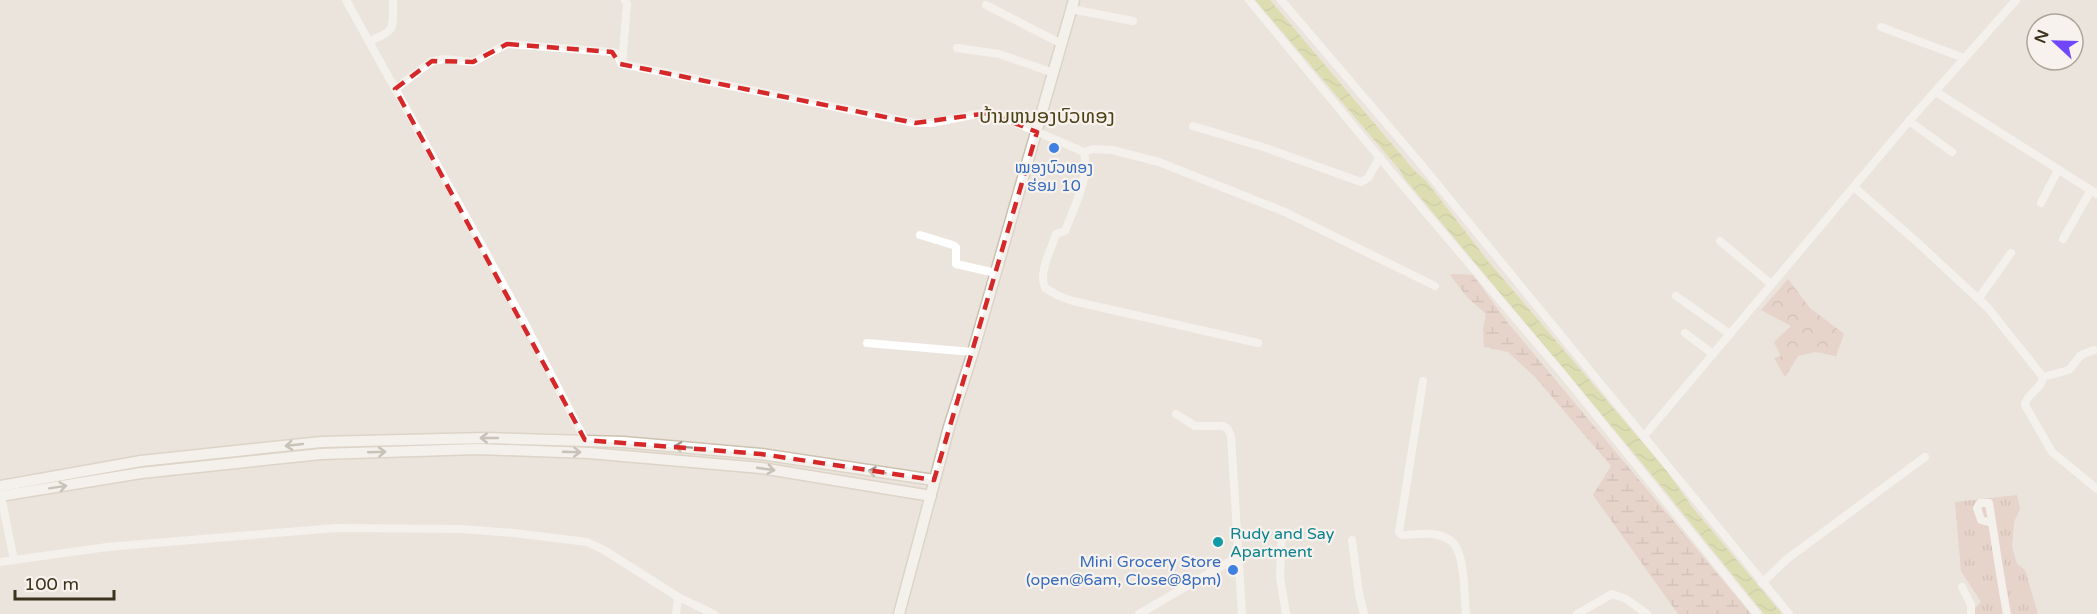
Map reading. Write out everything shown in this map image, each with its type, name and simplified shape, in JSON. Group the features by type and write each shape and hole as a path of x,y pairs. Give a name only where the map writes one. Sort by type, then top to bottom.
{"main road":[{"path":"898,614 934,480 1073,5"},
{"path":"0,486 141,461 321,442 486,438 585,440 761,454 934,480"},
{"path":"0,496 141,473 321,454 478,449 589,453 761,468 931,496"}],"street":[{"path":"346,0 524,322 585,440"},
{"path":"369,41 388,34 391,30 393,0"},
{"path":"622,64 627,4 625,0"},
{"path":"1249,0 1562,373 1757,614"},
{"path":"1281,0 1420,163 1789,614"},
{"path":"1644,435 1909,121 2016,0"},
{"path":"986,5 1062,44"},
{"path":"1073,5 1133,21"},
{"path":"1881,27 1964,58"},
{"path":"395,89 432,61 445,59 473,62 507,44 612,52 616,53 622,64"},
{"path":"957,48 999,54 1053,73"},
{"path":"622,64 915,123 931,123 977,114 998,115 1084,152 1093,149 1112,150 1159,162 1285,212 1435,286"},
{"path":"1936,92 2094,192 2063,239"},
{"path":"1909,121 1952,152"},
{"path":"1193,126 1266,148 1361,182 1368,178 1380,157"},
{"path":"1084,152 1087,164 1078,197 1065,231 1056,234 1044,270 1042,282 1045,288 1073,301 1258,343"},
{"path":"2041,203 2058,170"},
{"path":"1854,187 1979,298 1997,318 2043,377 2042,384 2027,398 2025,405 2052,452 2097,489"},
{"path":"920,235 953,245 956,248 957,264 996,273"},
{"path":"1720,241 1771,284"},
{"path":"1979,298 2011,253"},
{"path":"1676,296 1730,334"},
{"path":"1685,333 1713,354"},
{"path":"867,343 973,352"},
{"path":"2043,377 2069,370 2081,356 2094,350"},
{"path":"1423,381 1399,532 1402,535 1443,536 1452,542 1457,549 1466,614"},
{"path":"1176,414 1196,426 1223,426 1228,429 1231,436 1242,614"},
{"path":"1762,583 1787,559 1924,457"},
{"path":"0,496 14,560"},
{"path":"1992,523 2007,614"},
{"path":"0,562 107,547 336,528 461,529 586,542 604,550 678,597 714,614"},
{"path":"1282,532 1280,577 1286,614"},
{"path":"1352,540 1364,614"},
{"path":"1139,614 1239,556"},
{"path":"1962,586 1971,605 1971,614"},
{"path":"1577,614 1612,594 1626,599 1647,614"},
{"path":"676,614 678,597"}],"highlighted area":[{"path":"507,44 612,52 620,64 915,123 989,113 1037,132 934,480 761,454 585,440 395,89 432,61 473,62"}],"green space":[{"path":"1450,275 1473,275 1508,323 1751,614 1678,614 1593,495 1611,466 1535,377 1508,352 1484,347 1483,329 1486,314 1467,297"},
{"path":"1788,279 1810,308 1844,334 1836,356 1815,352 1798,356 1785,377 1774,358 1781,356 1774,342 1791,326 1761,310"},
{"path":"2017,495 2020,509 2014,522 2012,547 2017,564 2025,570 2038,614 1975,614 1974,609 1981,602 1961,571 1955,502"}],"water":[{"path":"1255,0 1270,0 1413,169 1427,182 1488,261 1666,470 1693,508 1782,614 1764,614 1399,169"}],"place":[{"name":"ໝອງບົວທອງ ຮ່ອມ 10","path":"1054,148"},
{"name":"Rudy and Say Apartment","path":"1218,542"},
{"name":"Mini Grocery Store (open@6am, Close@8pm)","path":"1233,570"}],"district":[{"name":"ບ້ານຫນອງບົວທອງ","path":"1047,116"}]}
